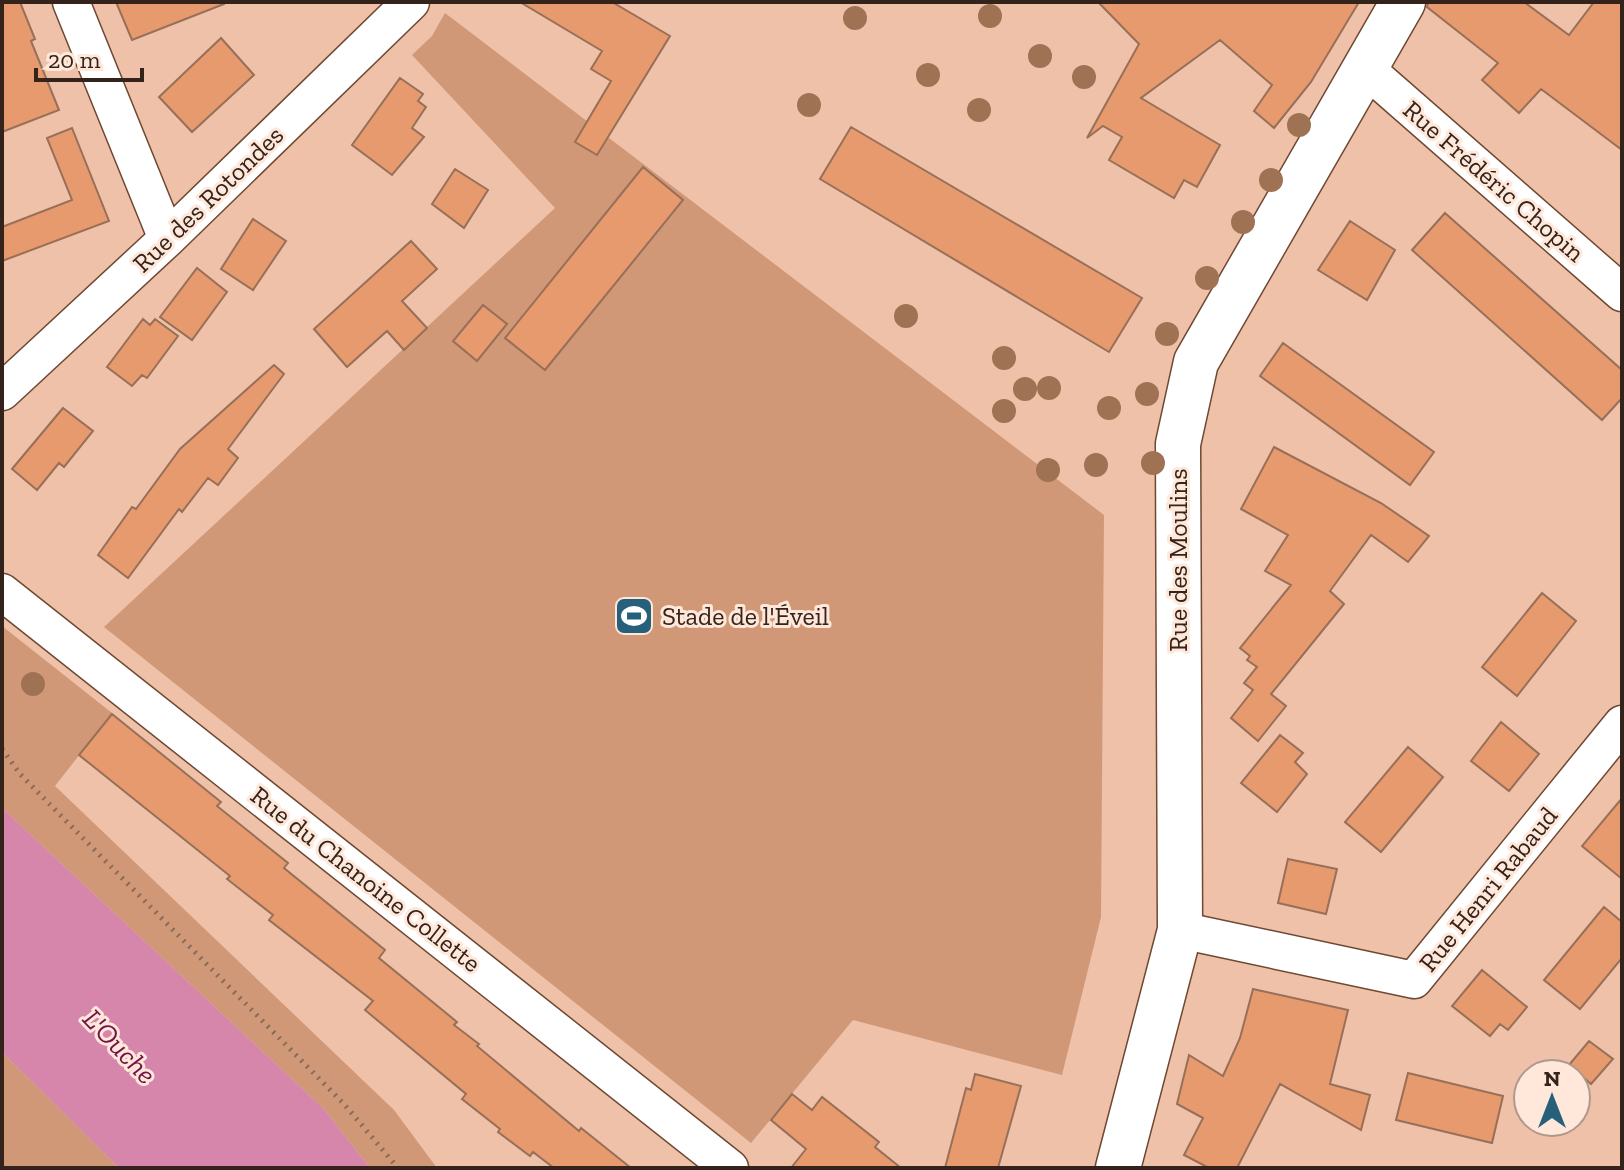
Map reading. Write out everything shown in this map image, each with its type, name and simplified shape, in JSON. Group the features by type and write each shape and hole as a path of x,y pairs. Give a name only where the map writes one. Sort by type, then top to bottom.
{"street":[{"path":"71,2 167,239"},
{"name":"Rue des Moulins","path":"1118,1168 1180,930 1178,444 1196,362 1403,2"},
{"name":"Rue des Rotondes","path":"2,392 167,239 398,8"},
{"name":"Rue Frédéric Chopin","path":"1366,69 1622,293"},
{"name":"Rue du Chanoine Collette","path":"2,592 730,1168"},
{"name":"Rue Henri Rabaud","path":"1180,930 1414,980 1622,724"}],"path":[{"path":"2,749 20,774 344,1104 398,1168"}],"shaded area":[{"path":"445,13 1104,515 1101,917 1062,1075 853,1020 751,1143 104,627 555,208 412,55 432,36"},
{"path":"2,626 112,713 55,786 394,1110 437,1168 370,1168 324,1109 2,808"},
{"path":"2,1052 119,1168 2,1168"}],"water":[{"name":"L'Ouche","path":"2,808 324,1109 370,1168 119,1168 2,1052"}],"building":[{"path":"2,2 20,2 35,39 31,41 59,110 2,132"},
{"path":"116,2 224,2 224,4 132,40"},
{"path":"520,2 612,2 670,36 597,155 575,142 611,81 591,69 602,51"},
{"path":"1098,2 1359,2 1311,82 1274,128 1254,111 1272,85 1220,40 1141,98 1220,145 1197,187 1184,180 1174,198 1109,160 1122,137 1103,126 1087,138 1139,44"},
{"path":"1428,2 1524,2 1569,35 1594,2 1622,2 1622,150 1541,89 1519,113 1482,80 1498,63 1427,7"},
{"path":"221,38 254,75 192,132 159,97"},
{"path":"400,78 423,94 418,101 426,107 412,128 424,137 392,175 352,145"},
{"path":"851,127 1142,298 1109,352 820,179"},
{"path":"72,128 109,221 2,261 2,227 72,200 47,138"},
{"path":"643,167 683,200 545,370 505,338"},
{"path":"455,169 488,190 464,228 432,204"},
{"path":"1445,213 1622,370 1622,398 1602,420 1412,250"},
{"path":"253,219 286,241 253,290 221,269"},
{"path":"1350,221 1395,250 1367,300 1318,270"},
{"path":"411,241 437,269 402,301 427,328 404,350 387,331 347,367 314,329"},
{"path":"197,268 227,292 192,340 160,317"},
{"path":"483,305 507,324 477,361 453,341"},
{"path":"143,319 150,325 155,319 178,336 147,378 142,375 132,386 107,367"},
{"path":"1283,343 1434,452 1410,485 1260,376"},
{"path":"274,365 284,374 228,449 238,458 218,485 208,478 182,512 179,509 128,578 98,555 132,507 136,509 180,449"},
{"path":"63,408 93,431 64,467 59,463 37,490 12,469"},
{"path":"1274,447 1381,503 1429,536 1408,562 1371,535 1330,591 1344,604 1271,694 1286,706 1258,741 1231,718 1253,690 1244,683 1257,667 1247,660 1250,656 1240,648 1291,585 1265,571 1288,535 1241,509"},
{"path":"1542,593 1576,621 1517,696 1482,667"},
{"path":"112,714 221,802 217,806 288,863 284,868 385,950 379,958 457,1022 454,1025 479,1044 477,1046 579,1131 581,1128 631,1168 554,1168 533,1152 530,1156 498,1132 500,1129 462,1099 466,1094 365,1010 373,1001 269,920 273,915 227,879 230,876 79,755"},
{"path":"1501,722 1539,754 1509,791 1471,761"},
{"path":"1280,735 1303,753 1295,762 1307,774 1277,812 1241,783"},
{"path":"1408,747 1443,777 1381,852 1345,822"},
{"path":"1622,798 1622,879 1582,846"},
{"path":"1288,859 1337,869 1326,914 1278,903"},
{"path":"1604,907 1622,922 1622,958 1580,1009 1544,980"},
{"path":"1482,970 1527,1007 1508,1030 1500,1024 1490,1036 1452,1006"},
{"path":"1253,989 1348,1010 1330,1084 1370,1095 1361,1130 1280,1084 1237,1168 1209,1168 1184,1155 1203,1118 1177,1104 1189,1055 1223,1076 1240,1038"},
{"path":"1589,1041 1613,1059 1592,1083 1592,1058 1575,1058"},
{"path":"1408,1073 1503,1096 1492,1143 1396,1120"},
{"path":"975,1074 1021,1086 998,1168 945,1168 966,1088 971,1090"},
{"path":"792,1094 812,1110 822,1097 879,1142 875,1147 901,1168 791,1168 806,1149 771,1120"}],"place":[{"name":"Stade de l'Éveil","path":"634,616"}]}
